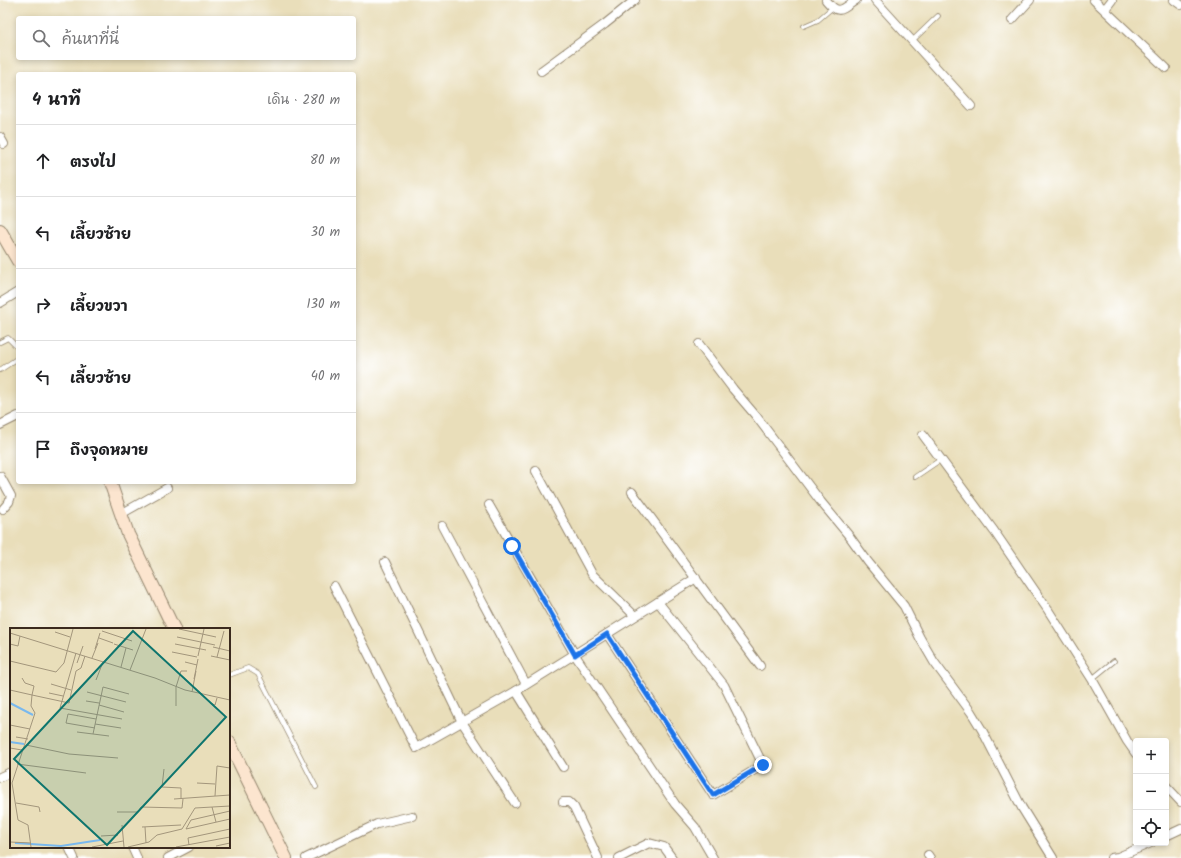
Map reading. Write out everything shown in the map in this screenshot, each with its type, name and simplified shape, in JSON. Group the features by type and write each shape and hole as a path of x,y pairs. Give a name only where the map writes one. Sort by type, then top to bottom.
{"street":[{"path":"541,71 635,0"},
{"path":"826,0 832,8 838,11 856,0"},
{"path":"875,0 913,40 971,106"},
{"path":"1012,20 1030,0"},
{"path":"1094,0 1166,68"},
{"path":"1105,10 1112,0"},
{"path":"1174,0 1181,5"},
{"path":"0,230 16,258"},
{"path":"0,303 16,293"},
{"path":"700,344 733,389 756,416 821,502 904,606 934,662 971,712 982,730 1022,808 1053,858"},
{"path":"0,425 16,417"},
{"path":"923,435 994,531 1048,610 1092,679 1133,750"},
{"path":"536,471 592,574 635,616"},
{"path":"0,476 10,496 9,502 3,509"},
{"path":"111,484 132,542 174,628"},
{"path":"121,514 167,488"},
{"path":"632,492 760,666"},
{"path":"489,505 575,655 675,804 695,827 713,858"},
{"path":"442,526 526,684"},
{"path":"385,562 462,722 515,803"},
{"path":"334,586 416,748 516,691 696,578"},
{"path":"607,634 713,795 763,765 724,685 658,602"},
{"path":"516,691 563,767"},
{"path":"231,750 286,858"},
{"path":"0,777 10,772"},
{"path":"1169,789 1181,802"},
{"path":"563,802 569,802 574,807 598,858"},
{"path":"306,858 372,826 412,816"},
{"path":"1169,835 1181,829"},
{"path":"619,858 649,843 664,847 672,858"},
{"path":"1111,858 1118,857 1143,846"},
{"path":"69,848 74,858"},
{"path":"132,848 137,858"},
{"path":"168,858 187,848"}],"lane":[{"path":"804,26 818,20 832,8"},
{"path":"913,40 938,16"},
{"path":"0,342 8,338 16,346"},
{"path":"0,370 16,359"},
{"path":"915,478 940,460"},
{"path":"1092,679 1114,661"},
{"path":"230,675 248,668 258,674 316,787"}],"route":[{"path":"512,546 575,655 607,634 713,795 763,765"}]}
